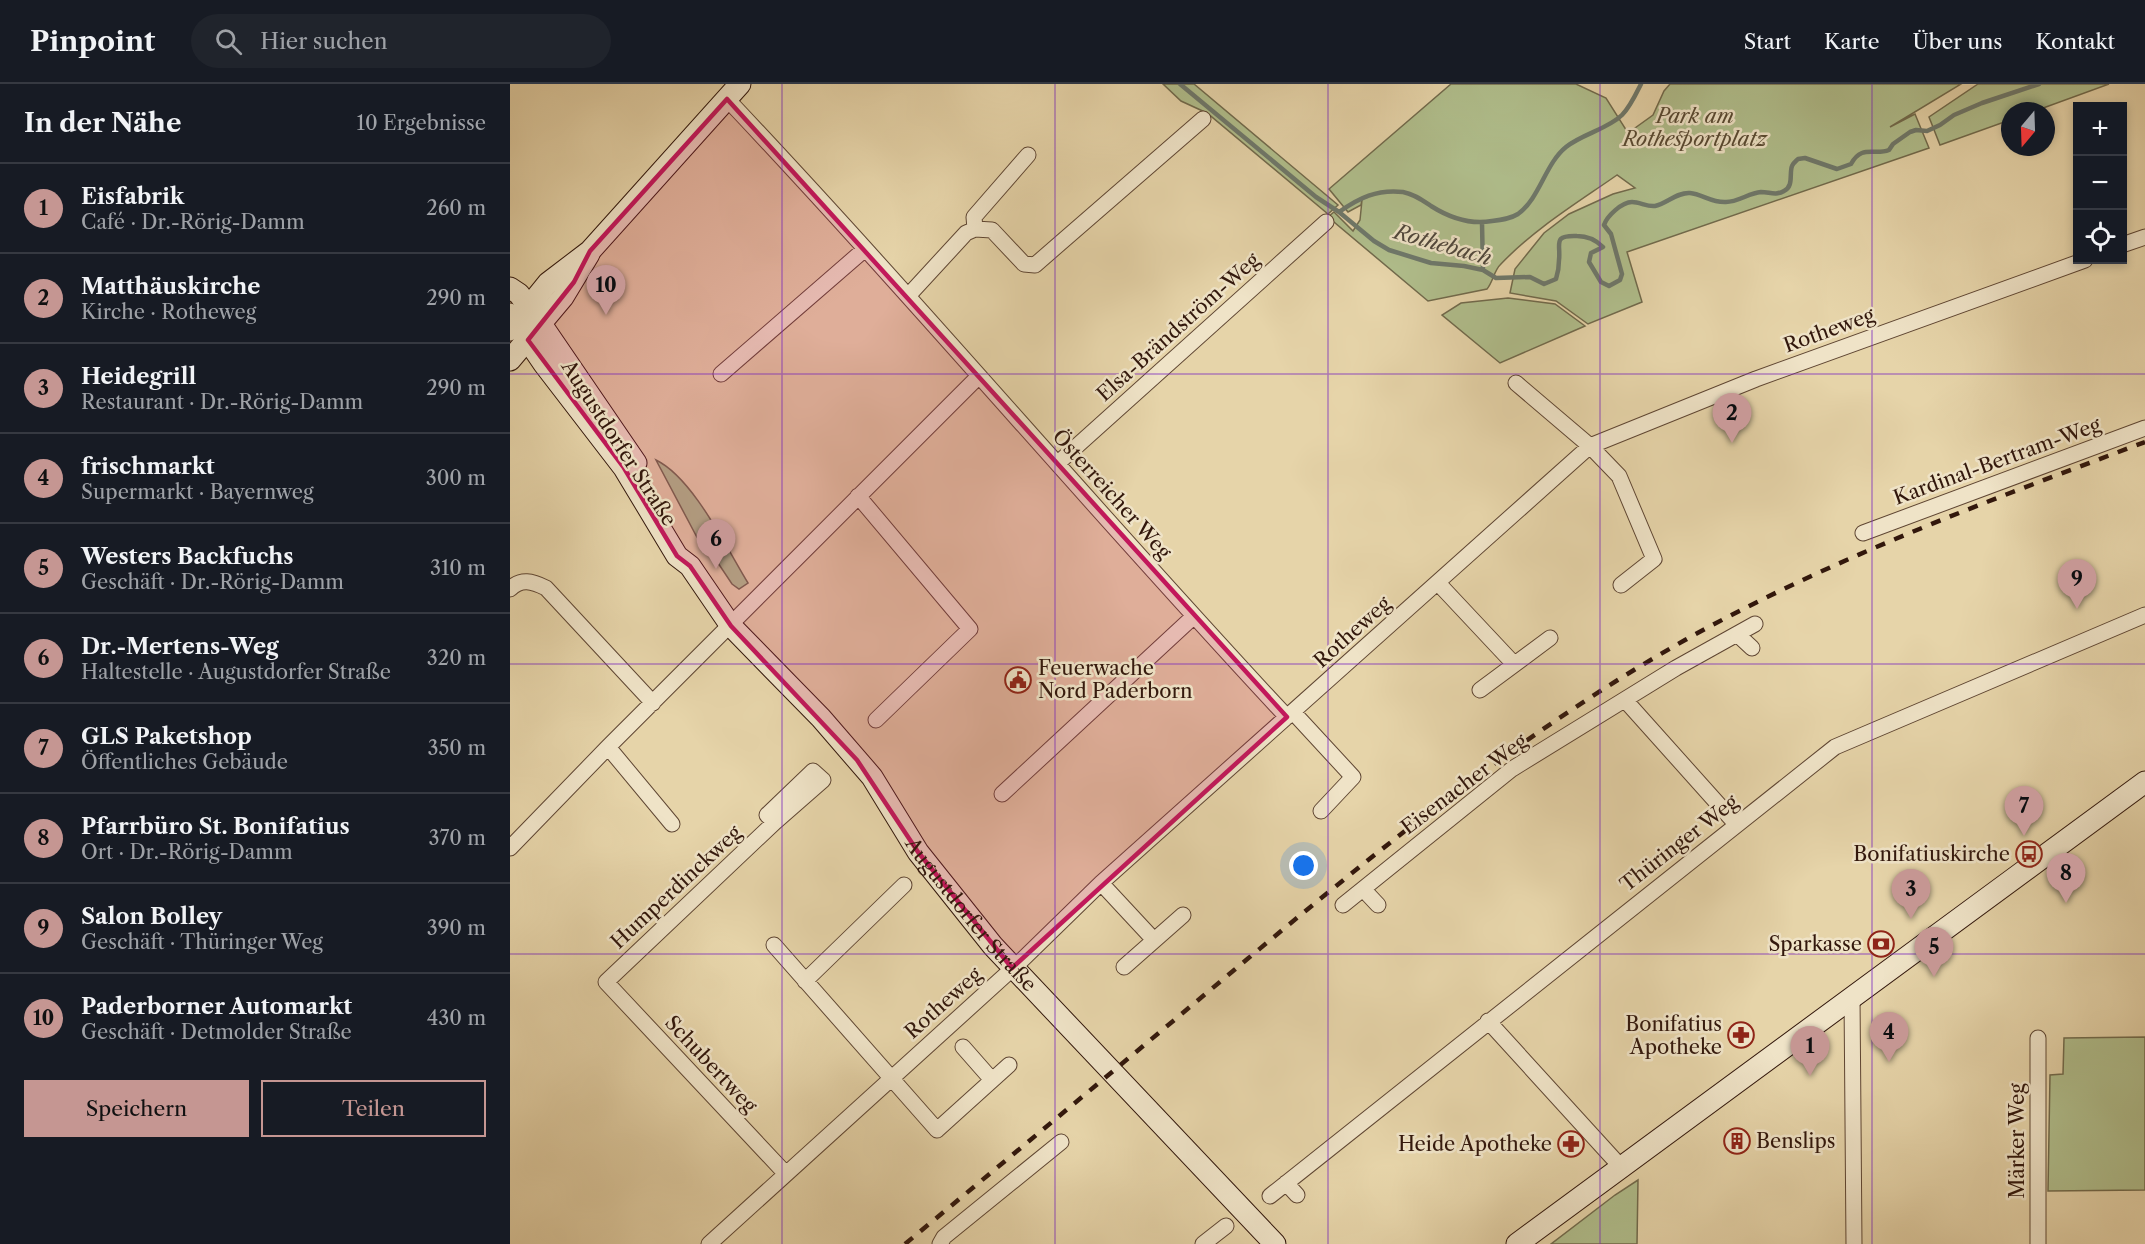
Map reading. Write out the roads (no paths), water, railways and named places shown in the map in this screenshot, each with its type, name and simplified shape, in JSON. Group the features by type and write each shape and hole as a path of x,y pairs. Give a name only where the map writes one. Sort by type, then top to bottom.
{"street":[{"name":"Österreicher Weg","path":"734,91 865,249 1193,617 1290,715"},
{"path":"510,360 522,323 574,282 590,251 734,91"},
{"path":"908,296 966,233 975,229 992,230 1024,264 1035,265 1203,119"},
{"path":"975,229 974,217 1028,155"},
{"name":"Elsa-Brändström-Weg","path":"1058,464 1326,222"},
{"path":"2127,243 2145,237"},
{"path":"721,374 865,249"},
{"name":"Rotheweg","path":"708,1244 1012,968 1101,883 1590,446 1756,379 2074,264"},
{"name":"Augustdorfer Straße","path":"510,288 519,294 522,323 624,468 677,556 690,566 731,626 821,718 872,777 918,852 1012,968 1114,1071 1275,1244"},
{"path":"510,848 979,376"},
{"path":"1516,383 1590,446 1618,477 1654,559 1621,585"},
{"name":"Kardinal-Bertram-Weg","path":"1863,533 2145,428"},
{"path":"858,496 969,629 876,720"},
{"path":"510,589 516,583 532,581 546,588 653,703"},
{"path":"1438,582 1514,664"},
{"name":"Thüringer Weg","path":"1270,1196 1291,1189 1488,1021 1835,747 2145,615"},
{"path":"1002,794 1193,617"},
{"name":"Eisenacher Weg","path":"1343,905 1512,769 1676,668 1755,624"},
{"path":"1737,634 1752,648"},
{"path":"1480,690 1550,638"},
{"path":"1625,700 1736,824"},
{"path":"1290,715 1353,777 1321,811"},
{"path":"608,747 672,824"},
{"path":"1517,1244 2145,782"},
{"name":"Humperdinckweg","path":"606,982 775,822 793,798"},
{"path":"1101,883 1154,940"},
{"path":"806,981 904,885"},
{"path":"1363,889 1378,905"},
{"path":"1124,967 1184,915"},
{"path":"774,945 937,1130 1009,1065"},
{"name":"Schubertweg","path":"606,982 786,1174"},
{"path":"1852,996 1854,1244"},
{"path":"1488,1021 1622,1167"},
{"name":"Märker Weg","path":"2038,1038 2038,1244"},
{"path":"963,1047 992,1080"},
{"path":"940,1244 944,1238 1061,1142"},
{"path":"1203,1244 1226,1226"}],"waterway":[{"name":"Rothebach","path":"1180,84 1316,197 1389,250 1431,263 1483,270 1496,278 1530,277 1544,284 1556,279 1561,239 1569,236 1584,237 1594,240 1603,247 1591,253 1589,262 1601,282 1609,286 1620,280 1622,274 1611,234 1604,225 1624,204 1632,202 1655,206 1685,193 1726,202 1761,192 1775,194 1789,186 1792,166 1798,159 1805,158 1837,169 1851,164 1859,154 1864,152 1889,150 1893,144 1910,132 1927,131 1954,115 1982,103 2039,84"},
{"path":"1339,212 1369,196 1394,191 1411,194 1460,220 1484,222 1512,217 1526,207 1532,199 1559,154 1572,142 1610,124 1622,115 1641,84"},
{"path":"1482,223 1483,270"}],"railway":[{"path":"905,1244 1341,882 1452,795 1566,714 1685,640 1797,583 1911,532 2145,442"}],"place":[{"name":"Paderborner Automarkt","path":"606,315"},
{"name":"Matthäuskirche","path":"1732,443"},
{"name":"Dr.-Mertens-Weg","path":"716,569"},
{"name":"Salon Bolley","path":"2077,609"},
{"name":"Feuerwache Nord Paderborn","path":"1018,680"},
{"name":"GLS Paketshop","path":"2024,836"},
{"name":"Bonifatiuskirche","path":"2029,854"},
{"name":"Pfarrbüro St. Bonifatius","path":"2066,903"},
{"name":"Heidegrill","path":"1911,919"},
{"name":"Sparkasse","path":"1881,944"},
{"name":"Westers Backfuchs","path":"1934,977"},
{"name":"Bonifatius Apotheke","path":"1741,1035"},
{"name":"frischmarkt","path":"1889,1062"},
{"name":"Eisfabrik","path":"1810,1076"},
{"name":"Benslips","path":"1737,1141"},
{"name":"Heide Apotheke","path":"1571,1144"}],"park label":[{"name":"Park am Rothesportplatz","path":"1695,128"}]}
